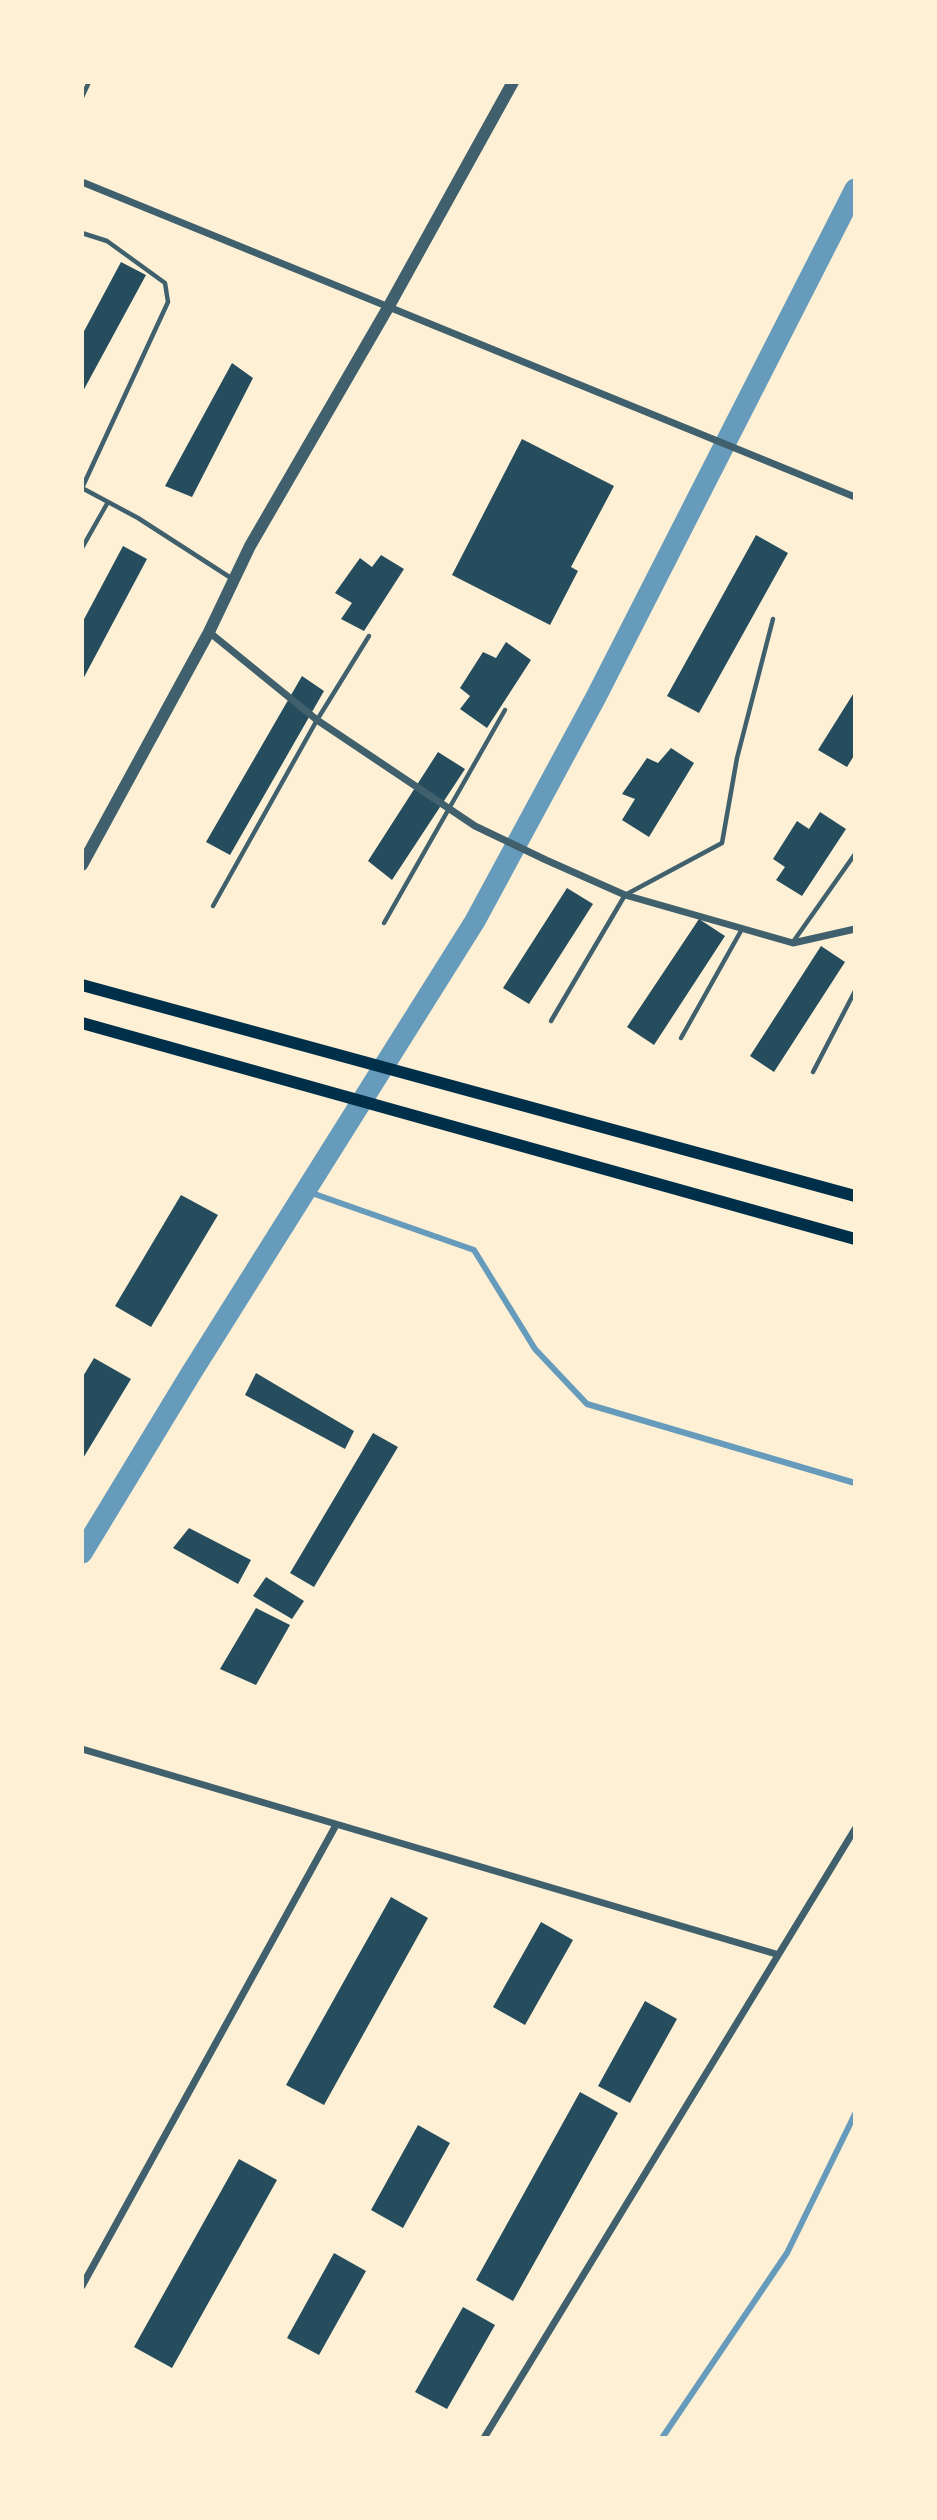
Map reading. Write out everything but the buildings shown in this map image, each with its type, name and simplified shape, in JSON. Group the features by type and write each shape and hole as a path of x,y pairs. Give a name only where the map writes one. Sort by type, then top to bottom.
{"main road":[{"path":"82,985 855,1196"},
{"path":"82,1023 855,1239"}],"street":[{"path":"82,865 209,632 250,546 513,82"},
{"path":"82,182 855,497"},
{"path":"209,632 317,720 475,826 545,860 625,895 793,943 855,929"},
{"path":"82,1749 776,1954"},
{"path":"82,2286 337,1825"},
{"path":"484,2438 776,1954 855,1829"}],"lane":[{"path":"82,97 89,82"},
{"path":"82,233 107,241 165,283 168,302 82,488 138,518 235,580"},
{"path":"82,548 108,502"},
{"path":"551,1021 625,895 722,843 737,758 774,619"},
{"path":"213,906 317,720 369,636"},
{"path":"384,923 505,710"},
{"path":"793,943 855,854"},
{"path":"681,1038 742,929"},
{"path":"813,1072 855,991"}],"waterway":[{"path":"82,1553 190,1375 475,921 596,697 855,189"},
{"path":"306,1191 474,1250 535,1349 587,1404 855,1483"},
{"path":"662,2438 787,2253 855,2114"}]}
